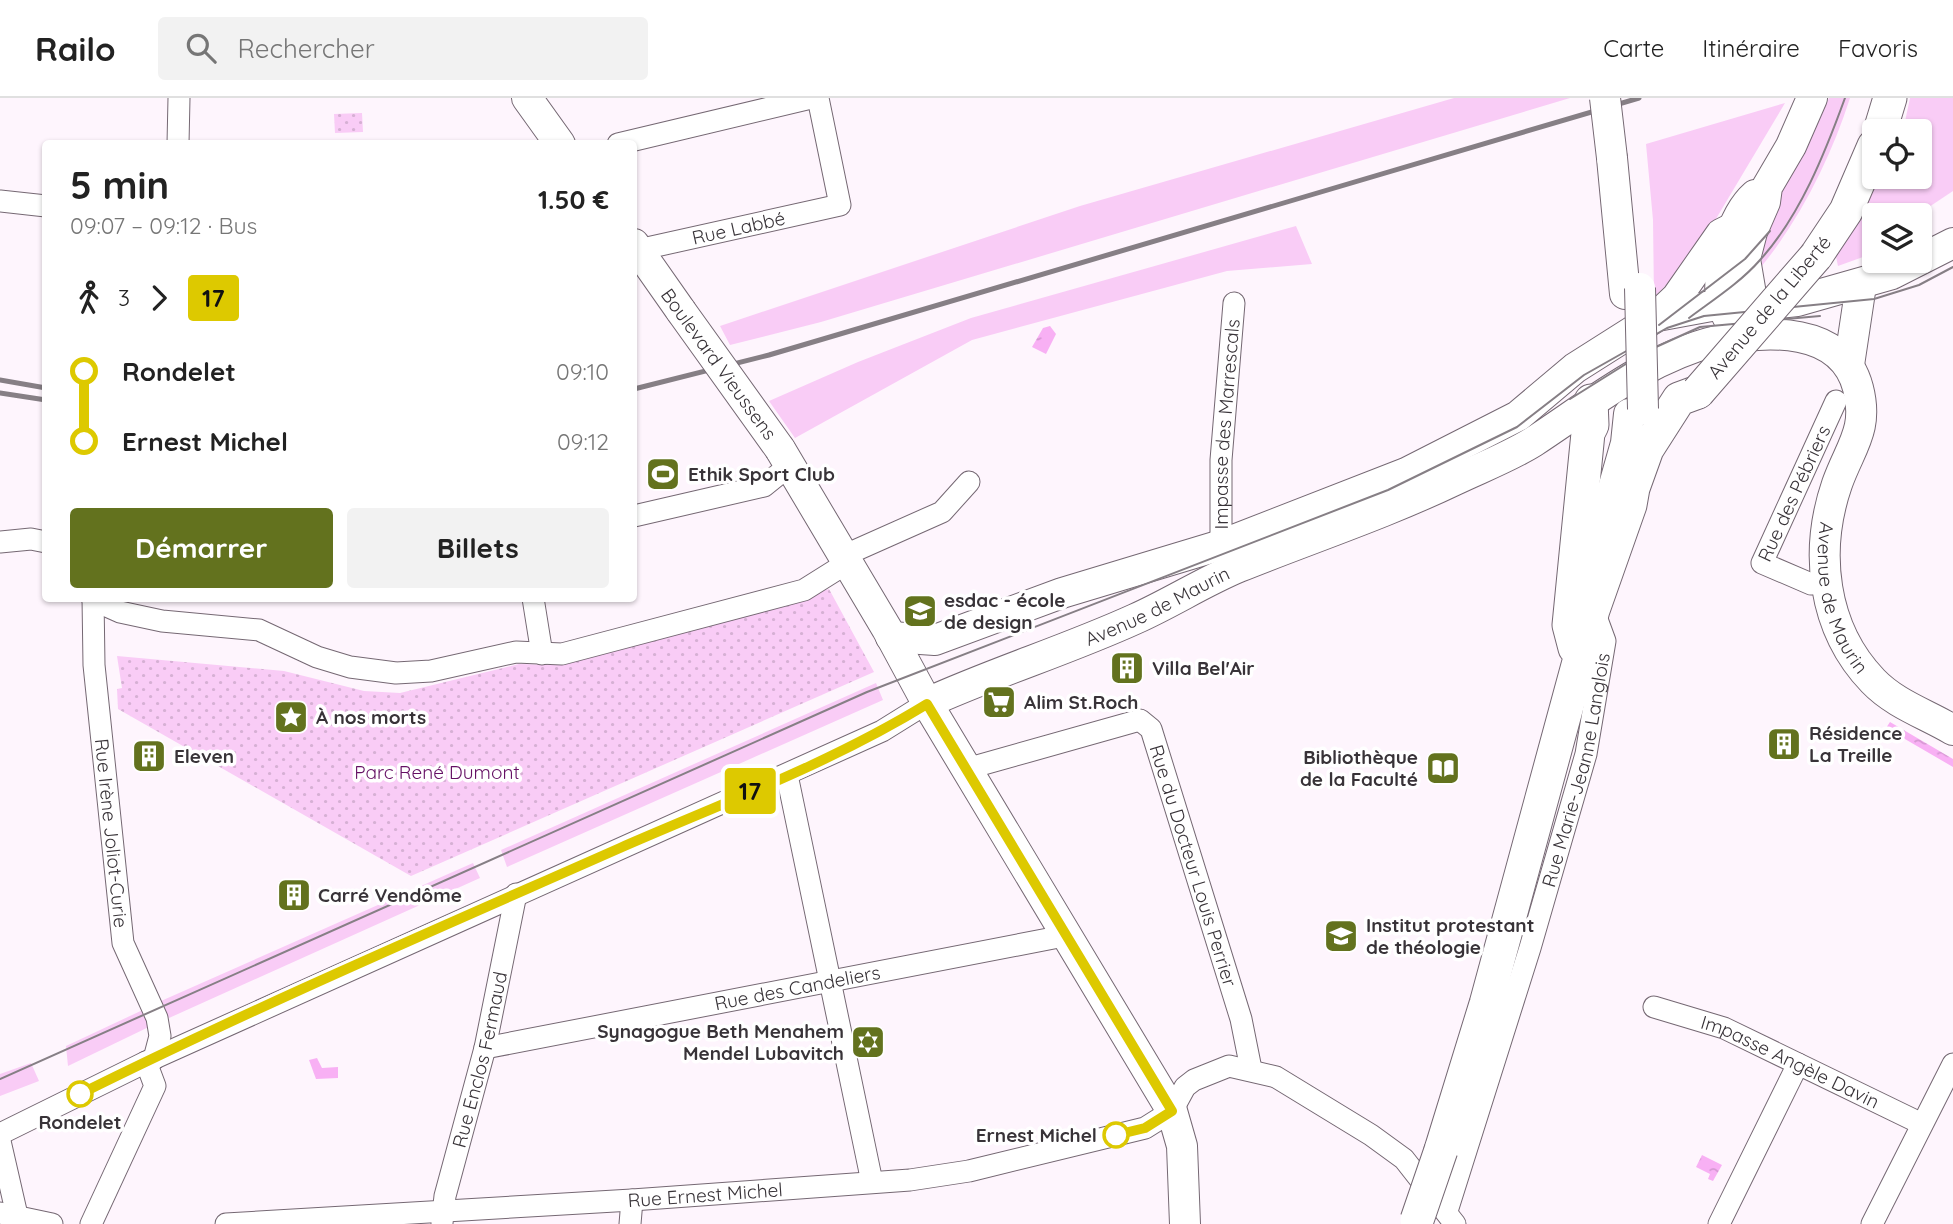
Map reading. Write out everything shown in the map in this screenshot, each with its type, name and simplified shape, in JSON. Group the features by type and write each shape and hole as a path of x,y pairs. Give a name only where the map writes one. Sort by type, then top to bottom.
{"main road":[{"path":"1884,119 1891,98"},
{"name":"Avenue de la Liberté","path":"1638,499 1633,488 1665,411 1816,256 1846,212 1862,174"},
{"name":"Avenue de la Liberté","path":"1434,1220 1441,1150 1486,1004 1594,610 1604,579 1638,499 1665,411"},
{"path":"1579,664 1569,625 1577,551 1584,416"}],"street":[{"path":"178,140 179,98"},
{"path":"527,98 557,140"},
{"path":"635,140 811,98"},
{"name":"Rue Labbé","path":"637,247 840,205 818,98"},
{"path":"1604,579 1599,538 1626,443 1665,411 1632,291 1640,223 1605,98"},
{"path":"1622,155 1626,98"},
{"path":"1740,337 1754,306 1745,259 1767,187 1791,146 1812,98"},
{"path":"1740,337 1722,304 1722,277 1731,228 1752,197 1767,187"},
{"path":"0,201 42,206"},
{"path":"1657,316 1677,297 1721,234 1731,228"},
{"name":"Avenue de Maurin","path":"891,637 935,640 1062,593 1221,545 1406,473 1510,421 1575,368 1657,316 1722,304 1754,306 1797,301 1861,285 1916,264 1953,243"},
{"name":"Boulevard Vieussens","path":"637,248 785,457 891,637 927,704 1069,935 1172,1111 1182,1146 1185,1224"},
{"path":"1849,365 1861,285"},
{"name":"Impasse des Marrescals","path":"1221,545 1221,460 1234,303"},
{"name":"Avenue de Maurin","path":"0,1135 150,1060 882,731 927,704 1136,619 1239,567 1416,498 1584,416 1686,350 1740,337 1792,334 1808,338 1831,350 1849,365 1861,400 1862,425 1838,483 1831,509 1825,583 1831,611 1842,636 1873,681 1917,711 1952,728"},
{"name":"Rue des Pébriers","path":"1825,583 1811,584 1762,563 1836,401"},
{"path":"637,515 764,486 785,457"},
{"path":"99,602 120,612 162,621 260,630 317,657 350,667 396,673 431,671 516,652 562,654 804,590 845,560 942,512 969,482"},
{"path":"5,541 42,542"},
{"name":"Rue Irène Joliot-Curie","path":"91,1224 155,1086 150,1060 160,1036 157,1018 123,943 94,665 93,602"},
{"path":"534,602 542,654"},
{"name":"Rue Marie-Jeanne Langlois","path":"1434,1220 1530,948 1586,754 1605,641 1594,610"},
{"path":"911,674 935,640"},
{"name":"Rue du Docteur Louis Perrier","path":"966,769 1140,720 1151,729 1241,1019 1251,1069"},
{"path":"787,775 872,1182"},
{"name":"Rue Enclos Fermaud","path":"443,1217 445,1196 485,1048 516,894"},
{"name":"Rue des Candeliers","path":"485,1048 1069,935"},
{"name":"Impasse Angèle Davin","path":"1654,1007 1724,1028 1922,1124"},
{"path":"1719,1224 1798,1064"},
{"path":"1872,1224 1922,1124 1945,1100 1953,1064"},
{"path":"1172,1111 1185,1087 1205,1073 1229,1066 1276,1077 1371,1135 1404,1159 1434,1220"},
{"name":"Rue Ernest Michel","path":"226,1224 525,1215 632,1200 872,1182 970,1171 1145,1128 1172,1111"},
{"path":"0,1141 13,1219 52,1224"},
{"path":"630,1224 632,1200"}],"green space":[{"path":"1454,98 1570,98 821,322 730,345 720,326 1080,206"},
{"path":"1829,98 1850,98 1834,142 1802,208 1761,267 1773,208"},
{"path":"1910,98 1953,98 1953,191 1932,205 1865,203 1874,189 1932,189 1932,119 1906,119"},
{"path":"1785,103 1692,259 1654,297 1653,220 1646,144"},
{"path":"362,113 363,132 335,133 334,114"},
{"path":"1862,208 1862,257 1838,266 1835,252"},
{"path":"1296,226 1312,264 1227,271 972,340 795,438 769,401 858,362 971,318"},
{"name":"Parc René Dumont","path":"829,589 874,672 411,876 118,709 117,689 122,688 117,656 284,671 364,691 400,693 519,664 553,665"},
{"path":"876,683 883,700 507,867 501,850"},
{"path":"473,863 480,878 169,1018 161,1001"},
{"path":"147,1008 155,1024 68,1066 66,1046"},
{"path":"31,1063 39,1081 0,1096 0,1074"}],"water":[{"path":"1050,326 1056,334 1046,354 1032,347 1043,328"},
{"path":"1890,722 1953,759 1953,767 1886,728"},
{"path":"317,1058 322,1068 338,1067 338,1078 316,1079 309,1060"},
{"path":"1702,1155 1722,1165 1713,1181 1708,1179 1710,1174 1696,1167"}],"tram line":[{"path":"1689,318 1744,276 1774,243 1810,183 1845,98"},
{"path":"1659,325 1745,259 1770,231"},
{"path":"0,1079 867,692 1388,490 1517,427 1584,375 1667,328 1704,316 1874,299 1919,285 1953,267"},
{"path":"1570,399 1645,352 1700,327 1820,316"}],"railway":[{"path":"637,388 769,355 1639,98"},
{"path":"0,380 42,387"},
{"path":"0,393 42,399"}],"bus line":[{"name":"17","path":"80,1094 488,907 811,764 882,731 927,704 1150,1068 1172,1111 1145,1128 1116,1135"}],"place":[{"name":"Ethik Sport Club","path":"663,474"},
{"name":"esdac - école de design","path":"920,611"},
{"name":"Villa Bel'Air","path":"1127,668"},
{"name":"Alim St.Roch","path":"999,702"},
{"name":"À nos morts","path":"291,717"},
{"name":"Résidence La Treille","path":"1784,744"},
{"name":"Eleven","path":"149,756"},
{"name":"Bibliothèque de la Faculté","path":"1443,768"},
{"name":"Carré Vendôme","path":"294,895"},
{"name":"Institut protestant de théologie","path":"1341,936"},
{"name":"Synagogue Beth Menahem Mendel Lubavitch","path":"868,1042"},
{"name":"Rondelet","path":"80,1094"},
{"name":"Ernest Michel","path":"1116,1135"}]}
